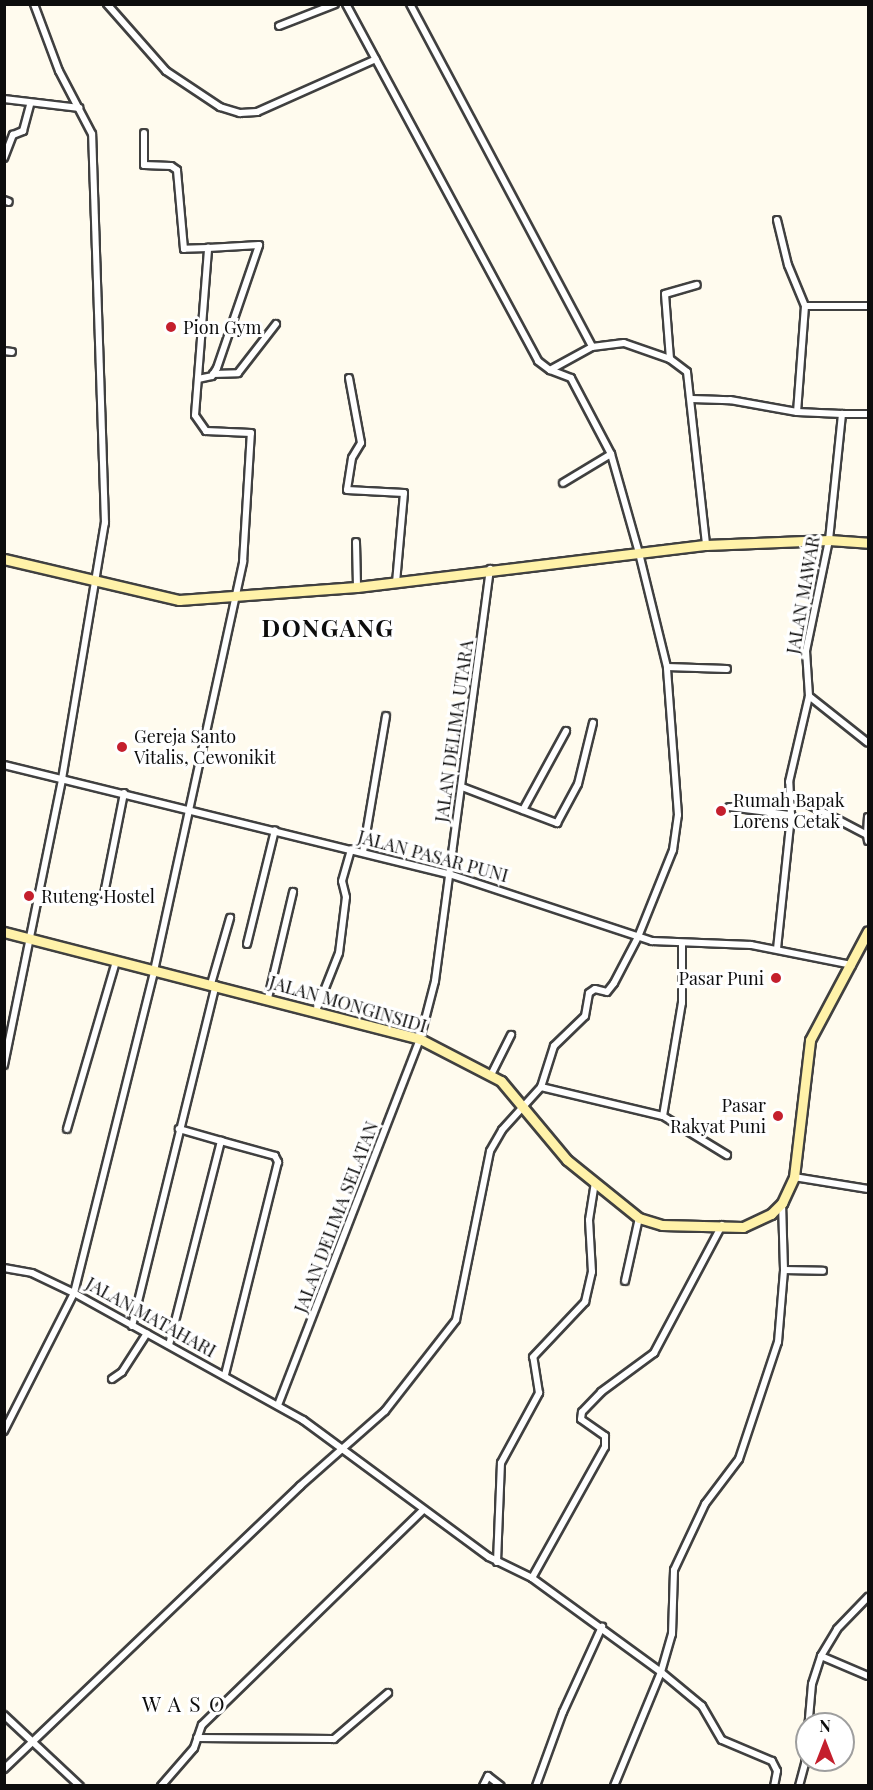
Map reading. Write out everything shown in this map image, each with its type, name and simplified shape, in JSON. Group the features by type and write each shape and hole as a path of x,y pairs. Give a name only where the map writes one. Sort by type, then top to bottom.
{"street":[{"path":"4,1065 32,940 98,582 105,523 104,405 92,134 59,71 34,4"},
{"path":"107,4 166,71 220,107 240,113 257,112 376,59"},
{"path":"279,27 335,4"},
{"path":"4,1768 385,1411 456,1320 490,1151 502,1130 541,1087 554,1046 585,1016 592,990 609,991 638,937 676,835 675,744 667,667 611,454 571,378 549,370 534,356 346,4"},
{"path":"410,4 592,347"},
{"path":"4,99 30,105 79,108"},
{"path":"4,158 14,135 23,130 30,105"},
{"path":"144,133 144,165 171,166 177,170 184,249 259,245 213,374"},
{"path":"777,220 788,266 805,306 797,412"},
{"path":"4,1431 74,1293 154,970 237,598 251,433 200,428 195,415 194,391 198,379 208,248"},
{"path":"670,359 665,294 697,285"},
{"path":"805,306 868,306"},
{"path":"198,379 213,374 238,373 276,324"},
{"path":"549,370 592,347 624,343 670,359 689,376 706,545"},
{"path":"4,351 12,352"},
{"path":"349,378 361,443 352,456 347,490 404,493 396,582"},
{"path":"692,399 730,400 797,412 868,414"},
{"name":"JALAN MAWAR","path":"777,949 791,815 789,794 809,696 807,651 829,540 842,414"},
{"path":"563,483 611,454"},
{"path":"4,559 172,599 237,598 357,587 490,569 706,545 829,540 868,543"},
{"path":"356,542 357,587"},
{"name":"JALAN DELIMA UTARA","path":"420,1039 435,981 490,569"},
{"path":"667,667 727,669"},
{"path":"809,696 868,743"},
{"path":"363,852 386,716"},
{"path":"462,787 557,822 578,784 593,723"},
{"path":"523,810 566,731"},
{"name":"JALAN PASAR PUNI","path":"4,765 449,874 638,937 682,945 777,949 852,965"},
{"path":"104,894 124,793"},
{"path":"789,794 868,838 868,817"},
{"path":"729,807 791,815"},
{"path":"247,944 275,830"},
{"path":"316,1011 339,953 346,897 342,881 351,849"},
{"path":"268,998 293,892"},
{"path":"132,1326 230,918"},
{"name":"JALAN MONGINSIDI","path":"4,932 268,998 420,1039 491,1075 524,1108 567,1160 639,1218 662,1225 754,1225 782,1203 794,1177 810,1040 852,965 868,931"},
{"path":"663,1116 682,1003 682,945"},
{"path":"68,1129 116,961"},
{"path":"4,1021 14,1023"},
{"path":"491,1075 511,1035"},
{"name":"JALAN DELIMA SELATAN","path":"278,1405 420,1039"},
{"path":"541,1087 663,1116 727,1155"},
{"path":"179,1129 275,1156 278,1162 225,1375"},
{"path":"169,1345 220,1141"},
{"path":"794,1177 868,1190"},
{"path":"497,1562 501,1463 539,1393 533,1357 585,1302 592,1272 589,1220 595,1182"},
{"path":"614,1785 661,1672 672,1634 675,1570 705,1504 739,1459 778,1342 784,1270 782,1203"},
{"path":"625,1281 639,1218"},
{"path":"532,1578 604,1447 605,1436 581,1419 582,1412 601,1392 654,1353 722,1225"},
{"name":"JALAN MATAHARI","path":"4,1268 32,1273 74,1293 278,1405 497,1562 532,1578 661,1672 702,1706 722,1740 772,1761 777,1771 774,1785"},
{"path":"784,1270 823,1271"},
{"path":"112,1379 122,1372 147,1333"},
{"path":"161,1785 194,1748 202,1725 423,1510"},
{"path":"799,1785 805,1764 812,1684 821,1656 837,1629 868,1597"},
{"path":"536,1785 563,1712 602,1627"},
{"path":"821,1656 868,1676"},
{"path":"197,1738 334,1740 388,1693"},
{"path":"4,1715 34,1740 80,1785"},
{"path":"483,1785 488,1776 501,1785"}],"place":[{"name":"Pion Gym","path":"171,327"},
{"name":"Gereja Santo Vitalis, Cewonikit","path":"122,747"},
{"name":"Rumah Bapak Lorens Cetak","path":"721,811"},
{"name":"Ruteng Hostel","path":"29,896"},
{"name":"Pasar Puni","path":"776,978"},
{"name":"Pasar Rakyat Puni","path":"778,1116"}],"district":[{"name":"DONGANG","path":"328,628"},
{"name":"W A S O","path":"184,1703"}]}
